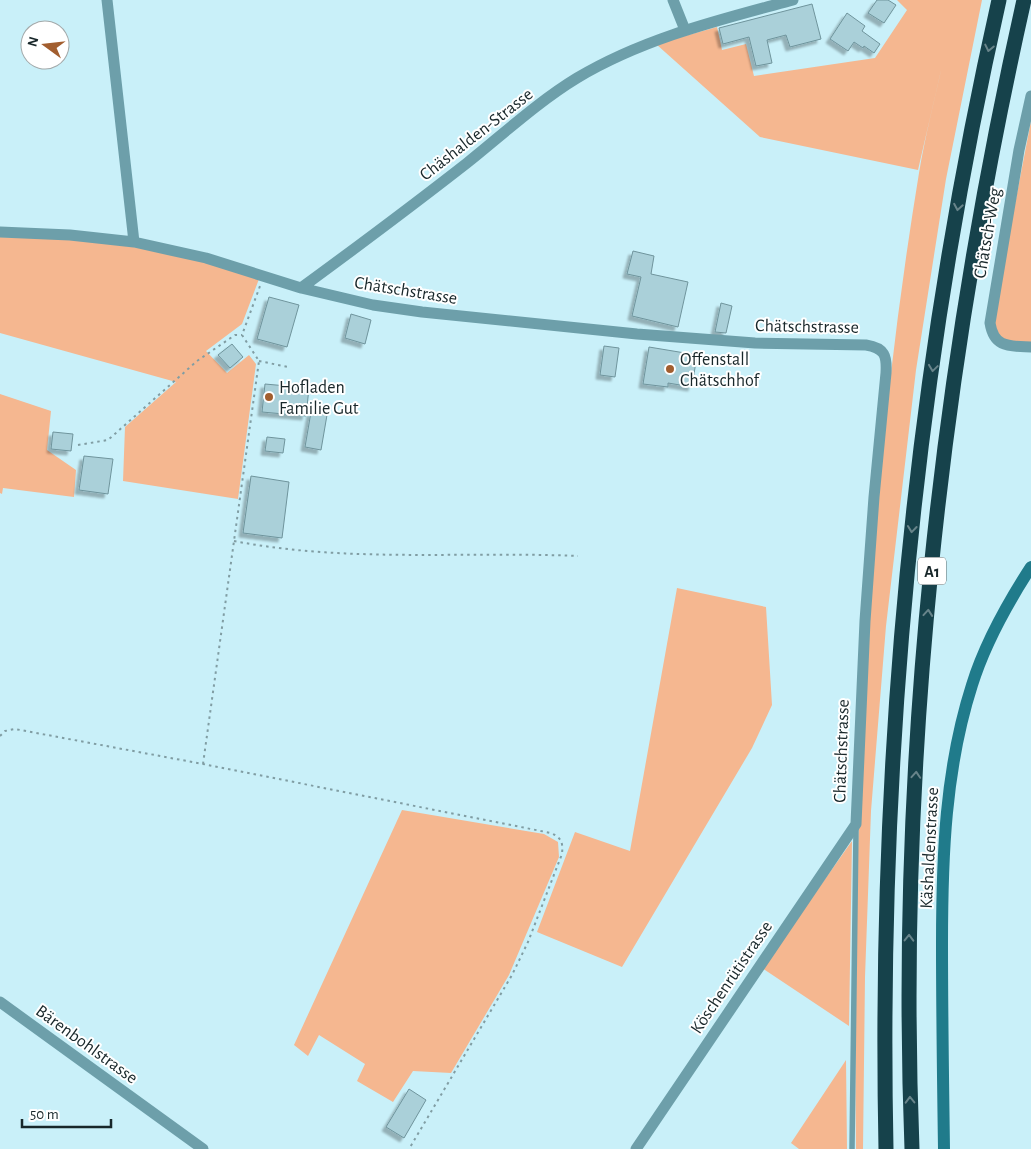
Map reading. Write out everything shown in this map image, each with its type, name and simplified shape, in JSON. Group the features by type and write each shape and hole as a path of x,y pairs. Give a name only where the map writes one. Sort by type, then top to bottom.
{"highway":[{"name":"A1","path":"886,1149 885,997 888,866 894,736 905,597 919,468 946,280 968,153 1000,0"},
{"name":"A1","path":"912,1149 909,988 911,886 919,728 931,581 943,471 968,292 991,157 1024,0"}],"street":[{"path":"107,0 134,242"},
{"path":"672,0 685,30"},
{"name":"Chäshalden-Strasse","path":"301,288 406,211 576,78 649,42 793,0"},
{"name":"Chätsch-Weg","path":"1031,96 990,323 992,333 1002,344 1031,347"},
{"name":"Chätschstrasse","path":"0,232 70,235 134,242 206,258 301,288 373,305 422,312 686,338 755,343 866,345 880,349 887,362 866,604 856,824"},
{"name":"Käshaldenstrasse","path":"944,1149 942,905 945,826 952,766 966,704 980,663 1004,612 1031,567"},
{"name":"Köschenrütistrasse","path":"636,1149 856,824"},
{"name":"Bärenbohlstrasse","path":"0,1002 203,1149"}],"lane":[{"name":"Chätschstrasse","path":"852,1149 856,824"}],"path":[{"path":"242,335 263,277"},
{"path":"78,445 108,440 197,361 235,335 242,335"},
{"path":"203,764 259,361 242,335"},
{"path":"259,361 288,367"},
{"path":"234,541 260,546 380,556 535,554 578,556"},
{"path":"0,736 5,731 15,729 551,833 559,837 563,844 562,854 528,942 512,975 409,1149"}],"shaded area":[{"path":"897,0 982,0 946,179 916,370 886,626 871,811 865,977 863,1149 856,1149 855,1027 860,782 866,659 875,537 886,416 901,294 921,160 942,66 918,170 760,137 656,44 717,27 722,50 746,44 754,76 875,58 907,10"},
{"path":"1031,121 1031,344 1003,339 992,323"},
{"path":"0,237 70,239 173,252 259,279 242,324 206,351 227,373 249,355 256,364 238,499 123,481 125,427 176,382 0,333"},
{"path":"0,394 51,411 47,450 76,470 74,497 3,488 2,494 0,493"},
{"path":"677,588 766,607 772,705 752,748 622,967 537,932 575,832 630,851"},
{"path":"402,810 544,834 558,842 559,857 509,975 451,1073 413,1071 393,1102 357,1081 365,1064 319,1035 308,1056 294,1045"},
{"path":"852,841 849,1026 762,968"},
{"path":"846,1060 847,1149 799,1149 791,1143"}],"building":[{"path":"877,0 888,0 896,5 884,23 868,13"},
{"path":"812,4 821,39 790,47 786,35 767,40 772,63 756,66 749,37 723,44 719,28"},
{"path":"847,13 865,26 862,31 880,44 874,53 854,42 848,51 830,39"},
{"path":"633,251 654,256 651,274 688,282 678,327 632,316 641,277 627,274"},
{"path":"269,297 299,305 287,347 257,339"},
{"path":"721,303 732,306 726,333 715,332"},
{"path":"351,314 371,320 365,344 345,338"},
{"path":"232,344 243,357 230,368 218,355"},
{"path":"604,346 619,348 615,377 600,375"},
{"name":"Offenstall Chätschhof","path":"649,347 697,355 692,387 668,383 668,387 643,384"},
{"path":"265,384 309,388 306,416 262,412"},
{"path":"311,412 327,415 321,450 305,447"},
{"path":"53,432 73,434 71,451 51,449"},
{"path":"267,437 285,439 283,453 265,451"},
{"path":"84,456 113,459 108,494 79,490"},
{"path":"251,476 289,482 282,538 243,533"},
{"path":"409,1089 426,1100 404,1138 386,1127"}],"place":[{"name":"Offenstall Chätschhof","path":"670,369"},
{"name":"Hofladen Familie Gut","path":"269,397"}]}
